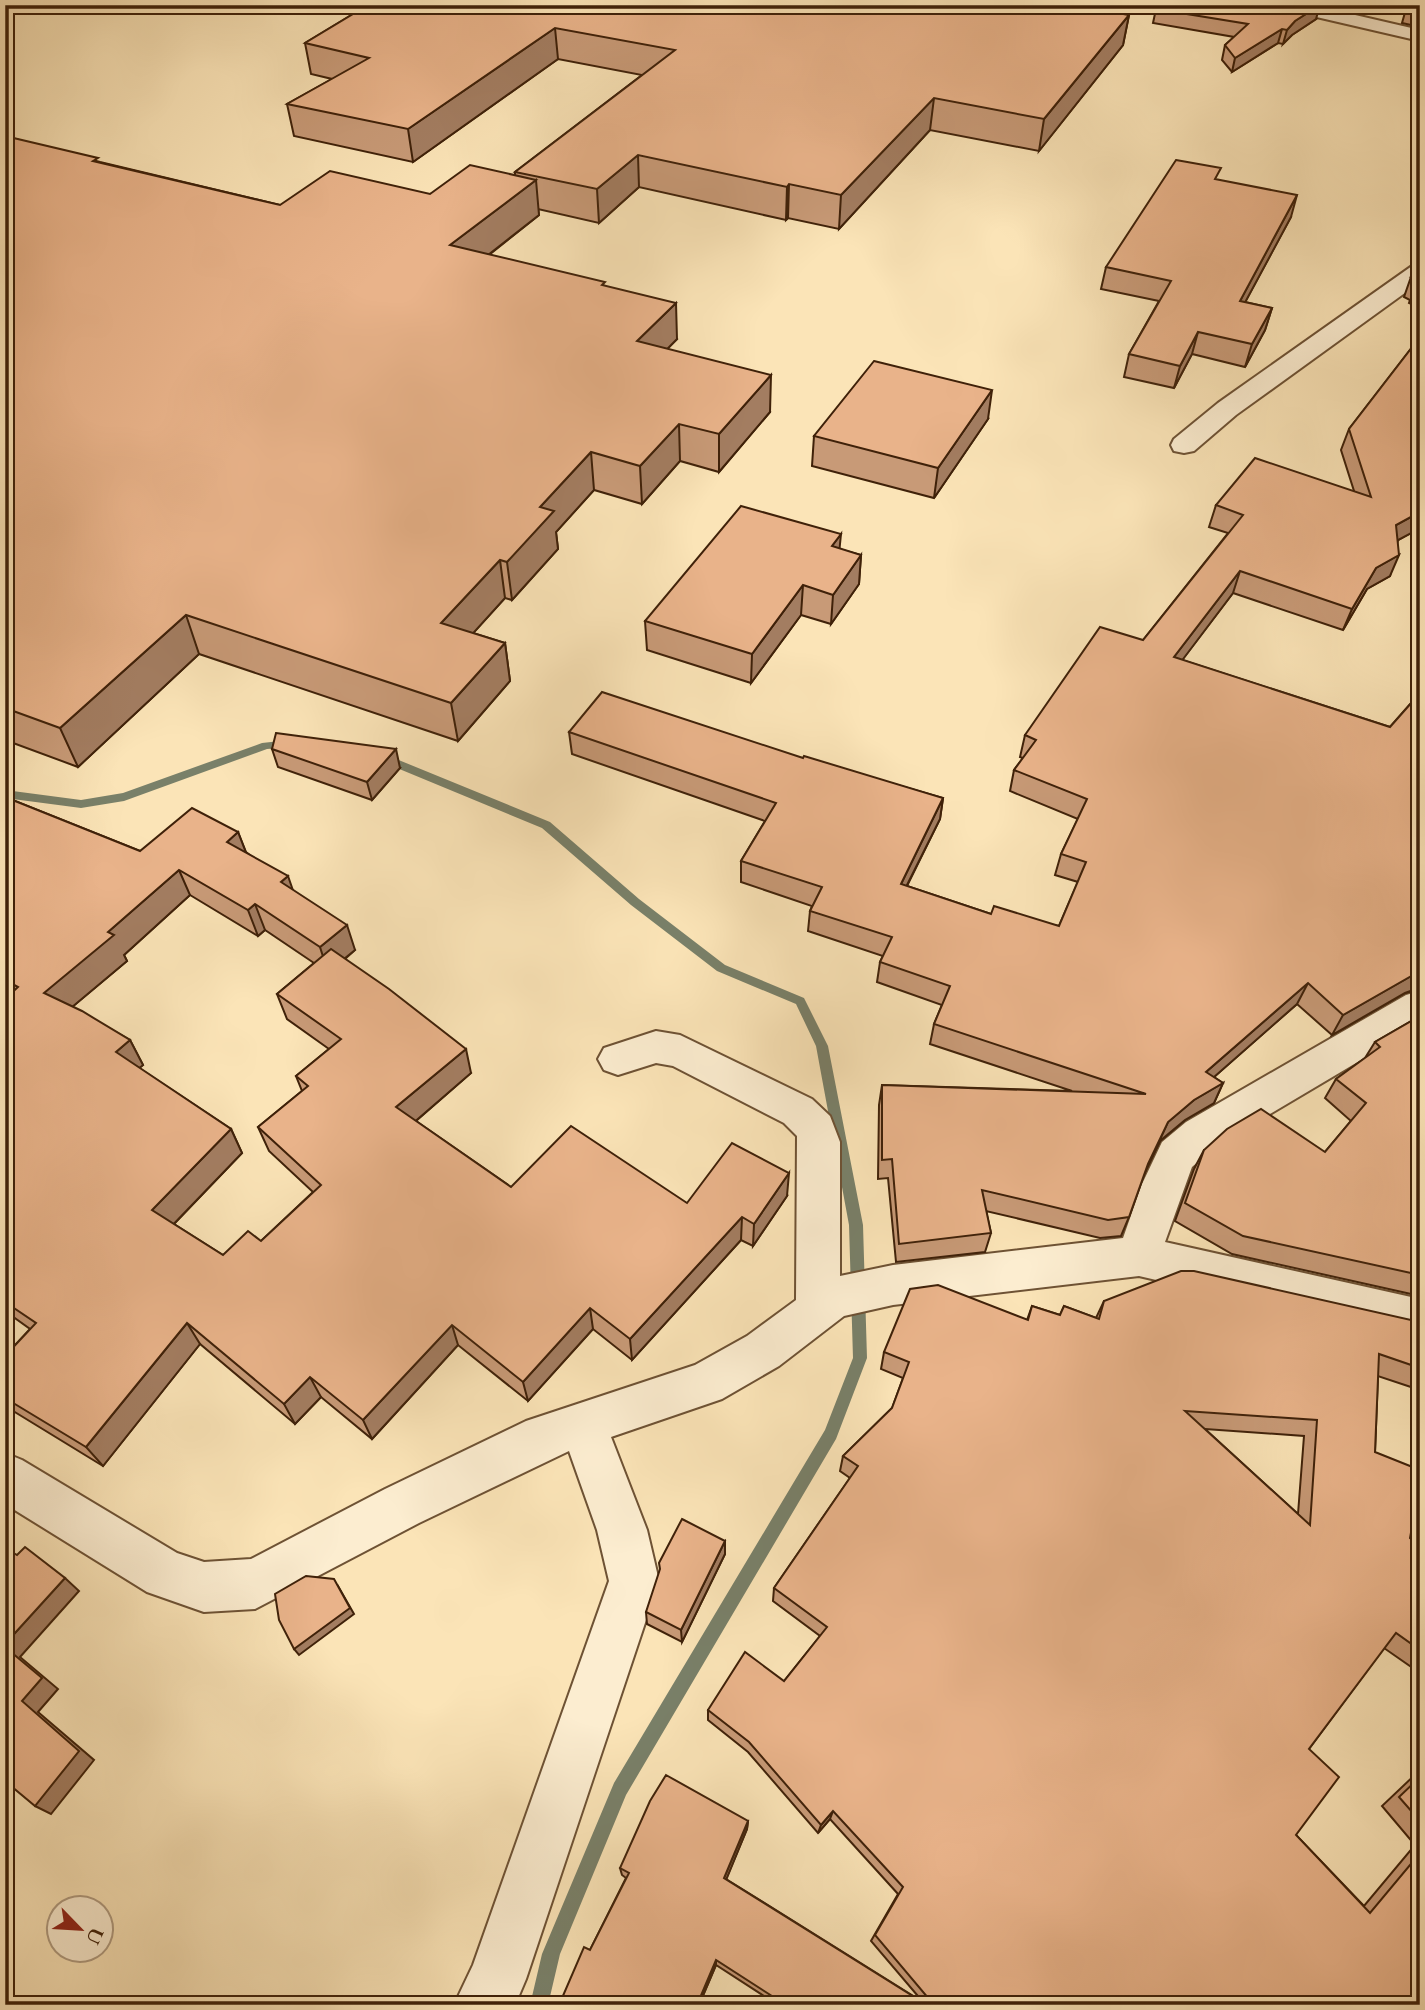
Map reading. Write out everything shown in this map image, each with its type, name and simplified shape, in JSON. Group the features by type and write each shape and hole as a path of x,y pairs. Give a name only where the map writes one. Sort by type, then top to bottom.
{"street":[{"path":"1288,5 1420,36"},
{"path":"1184,444 1227,409 1420,271"},
{"path":"1139,1256 1163,1184 1177,1156 1201,1134 1420,1006"},
{"path":"618,1059 656,1047 680,1051 798,1111 815,1128 820,1142 826,1304"},
{"path":"7,1480 164,1574 204,1587 255,1584 543,1437 706,1383 763,1351 826,1304 893,1285 1139,1256 1420,1320"},
{"path":"483,2005 497,1979 634,1581 622,1530 583,1424"}],"building":[{"path":"368,5 1071,5 1129,15 1044,119 934,98 841,195 789,184 787,187 638,155 597,189 515,172 675,50 555,28 408,129 287,104 369,58 305,43"},
{"path":"1159,5 1320,5 1295,21 1287,30 1282,29 1235,58 1225,45 1248,24 1156,9"},
{"path":"1409,5 1420,5 1420,12 1406,9"},
{"path":"5,136 98,158 93,161 280,205 330,171 430,194 470,165 536,180 450,245 605,282 602,285 676,303 637,341 771,375 719,434 679,424 640,466 591,452 540,507 554,511 507,562 500,560 441,623 505,643 451,703 186,615 60,728 5,708"},
{"path":"1176,160 1221,168 1215,179 1297,195 1240,301 1272,308 1252,344 1198,332 1180,366 1129,354 1171,281 1106,267"},
{"path":"1420,271 1420,280 1411,277"},
{"path":"1420,337 1420,512 1396,525 1399,555 1376,568 1352,609 1240,571 1174,657 1390,727 1420,693 1420,897 1413,906 1420,901 1420,971 1343,1015 1308,983 1206,1072 1223,1083 1194,1100 1168,1122 1148,1164 1129,1217 1108,1220 982,1190 991,1233 899,1244 892,1159 882,1160 882,1085 1146,1094 934,1024 950,986 880,962 892,937 810,911 822,887 741,861 776,803 569,732 602,692 803,758 804,756 943,798 901,884 991,914 994,906 1059,926 1086,862 1061,854 1087,799 1014,770 1036,740 1025,735 1100,627 1143,640 1243,515 1216,505 1255,458 1371,497 1349,429"},
{"path":"874,361 992,390 938,468 814,436"},
{"path":"741,506 841,534 832,546 861,555 833,595 803,585 752,654 645,621"},
{"path":"276,733 396,749 367,782 272,749"},
{"path":"5,797 140,851 192,808 238,832 227,842 288,876 281,882 347,925 320,947 255,904 248,910 179,870 108,932 114,935 44,993 82,1011 130,1040 116,1052 231,1129 152,1210 223,1255 248,1231 261,1241 321,1185 258,1127 308,1086 296,1076 341,1039 277,994 331,949 389,989 466,1049 396,1107 511,1187 571,1126 687,1203 732,1143 789,1173 754,1224 742,1217 630,1339 590,1308 523,1382 452,1325 363,1420 310,1377 284,1404 187,1323 86,1447 5,1398 5,1356 36,1323 5,1302 5,999 18,987 5,980"},
{"path":"1420,1016 1420,1275 1243,1236 1185,1203 1204,1150 1227,1129 1261,1109 1325,1152 1366,1103 1336,1079 1380,1047 1375,1042"},
{"path":"1181,1271 1194,1271 1420,1322 1420,1368 1379,1354 1375,1452 1420,1470 1410,1538 1420,1546 1420,1650 1396,1633 1309,1749 1339,1777 1296,1835 1370,1913 1420,1853 1420,2005 1405,2005 1399,1998 1395,2005 934,2005 875,1935 903,1887 833,1811 821,1825 749,1742 708,1710 745,1652 784,1681 827,1627 774,1588 858,1466 843,1456 892,1408 909,1362 884,1352 910,1289 938,1285 1028,1320 1032,1306 1060,1315 1064,1306 1099,1319 1104,1301","holes":["1185,1411 1317,1420 1310,1525"]},
{"path":"682,1519 725,1541 681,1630 646,1612 660,1569 659,1563"},
{"path":"25,1547 65,1578 5,1644 5,1548 17,1555"},
{"path":"306,1576 334,1579 350,1608 294,1649 279,1620 275,1594"},
{"path":"5,1647 42,1678 22,1701 79,1751 35,1806 5,1781"},
{"path":"666,1775 748,1821 724,1878 927,2005 786,2005 716,1960 697,2005 559,2005 584,1947 590,1950 629,1873 620,1868 650,1801"},
{"path":"1420,1777 1420,1821 1399,1797"}],"waterway":[{"path":"5,794 81,804 124,797 266,746 289,744"},
{"path":"384,758 546,825 635,902 721,968 800,1001 822,1046 856,1225 860,1358 831,1434 620,1789 551,1954 539,2005"}]}
